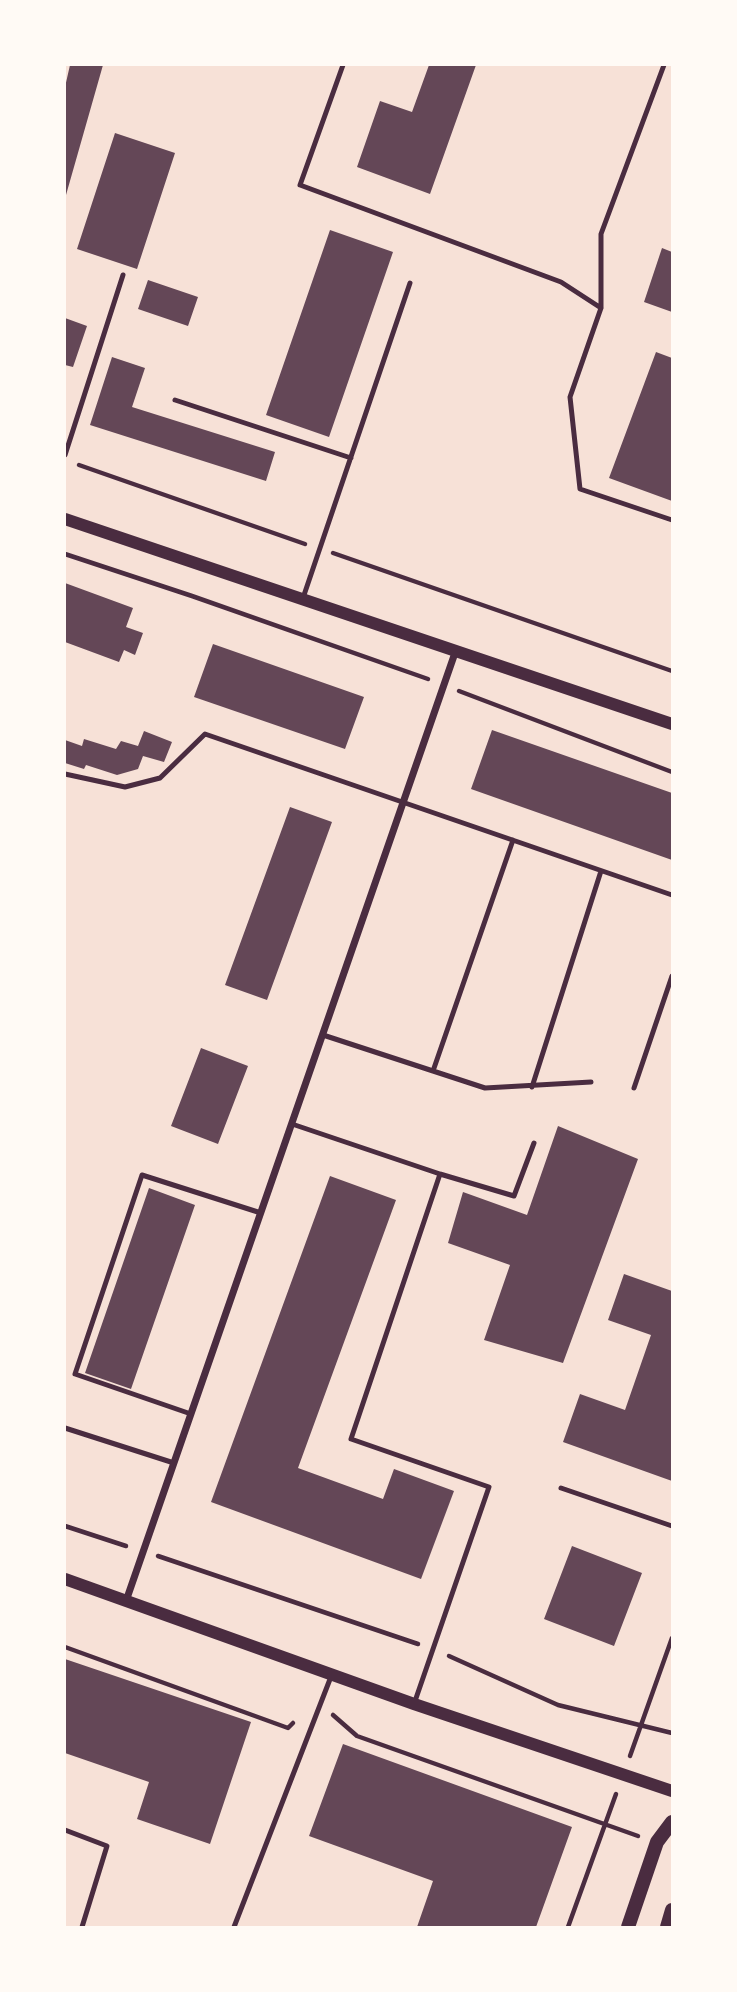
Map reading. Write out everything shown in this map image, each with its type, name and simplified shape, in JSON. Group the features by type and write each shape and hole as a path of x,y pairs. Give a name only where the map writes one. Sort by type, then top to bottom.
{"main road":[{"path":"628,1927 657,1842 672,1822"},
{"path":"667,1927 672,1910"}],"street":[{"path":"65,519 672,724"},
{"path":"126,1601 457,650"},
{"path":"65,1579 414,1704 672,1791"}],"lane":[{"path":"343,65 300,185 561,282 601,308"},
{"path":"664,65 601,234 601,308 570,397 580,489 672,520"},
{"path":"65,455 123,275"},
{"path":"303,598 410,282"},
{"path":"175,400 351,458"},
{"path":"65,774 125,788 160,778 205,734 672,895"},
{"path":"433,1072 513,840"},
{"path":"532,1087 601,871"},
{"path":"634,1088 672,976"},
{"path":"323,1035 485,1088 591,1082"},
{"path":"292,1124 514,1196 534,1143"},
{"path":"414,1704 489,1487 351,1439 440,1174"},
{"path":"191,1414 75,1374 142,1175 261,1213"},
{"path":"65,1428 174,1463"},
{"path":"561,1488 672,1526"},
{"path":"234,1927 332,1674"},
{"path":"65,1830 107,1846 82,1927"}],"path":[{"path":"78,465 672,671"},
{"path":"65,554 444,685 672,772"},
{"path":"65,1526 433,1649 558,1705 672,1733"},
{"path":"65,1647 288,1728 308,1705 337,1717 357,1736 657,1842"}],"building":[{"path":"70,65 103,65 66,195 65,87"},
{"path":"429,65 476,65 430,194 357,167 380,101 412,112"},
{"path":"115,133 175,153 137,269 77,249"},
{"path":"330,230 393,252 329,437 266,415"},
{"path":"662,248 672,252 672,312 644,302"},
{"path":"148,280 198,297 188,326 138,309"},
{"path":"65,318 87,326 73,367 65,365"},
{"path":"656,352 672,358 672,501 609,478"},
{"path":"112,357 145,368 132,407 275,452 266,481 90,425"},
{"path":"65,583 133,608 126,627 143,633 135,655 124,650 119,662 65,642"},
{"path":"213,644 364,697 345,749 194,697"},
{"path":"492,730 672,793 672,860 471,789"},
{"path":"144,731 172,742 164,762 143,756 138,769 117,775 86,765 84,769 65,763 65,740 82,746 84,739 116,749 121,741 138,746"},
{"path":"290,807 332,822 267,1000 225,985"},
{"path":"201,1048 248,1066 218,1144 171,1126"},
{"path":"558,1126 638,1159 563,1363 484,1340 510,1265 448,1243 463,1192 527,1215"},
{"path":"330,1176 396,1200 298,1468 383,1499 394,1469 454,1491 421,1579 211,1502"},
{"path":"149,1188 195,1205 131,1389 85,1373"},
{"path":"624,1274 672,1291 672,1481 563,1442 580,1394 625,1410 651,1335 608,1320"},
{"path":"572,1546 642,1573 614,1646 544,1619"},
{"path":"65,1659 251,1722 210,1844 137,1819 149,1782 65,1753"},
{"path":"343,1744 572,1827 536,1927 417,1927 433,1881 309,1836"}]}
